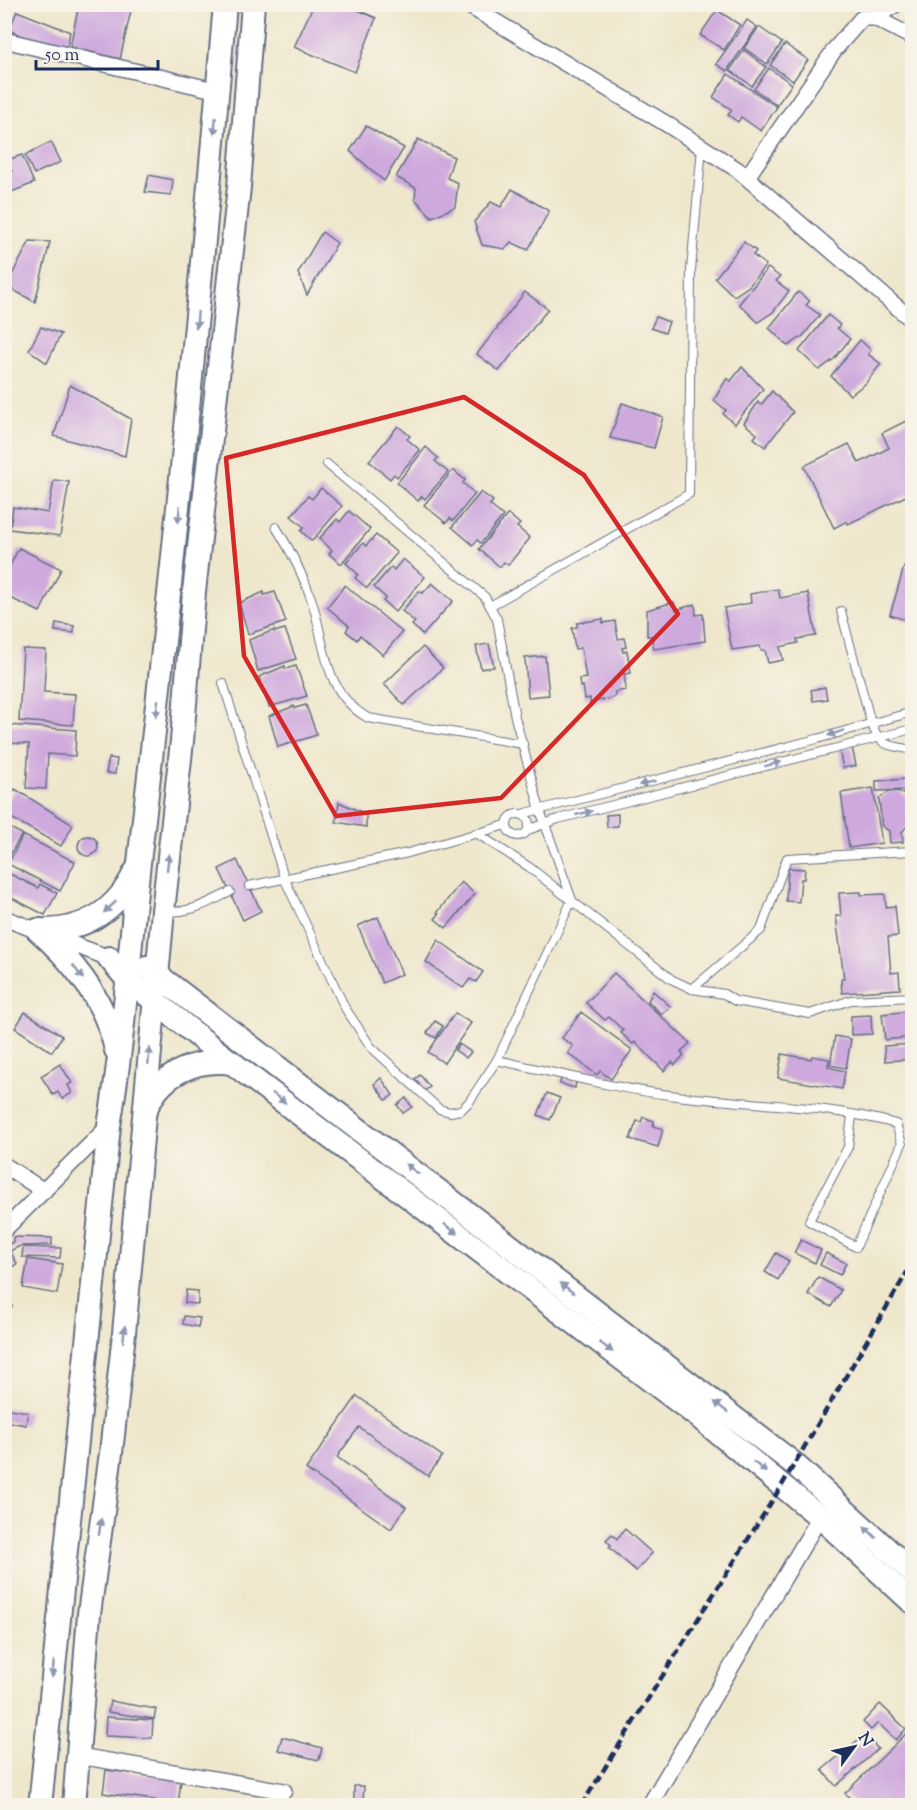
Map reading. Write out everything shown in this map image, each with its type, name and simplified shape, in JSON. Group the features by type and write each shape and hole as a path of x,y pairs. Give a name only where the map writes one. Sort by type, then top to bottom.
{"main road":[{"path":"40,1806 109,1126 118,1071 121,964 139,858 172,583 225,4"},
{"path":"74,1806 89,1614 111,1453 163,911 183,741 194,592 239,187 253,4"},
{"path":"38,930 77,927 101,915 121,897 135,872 139,858"},
{"path":"38,930 69,960 92,992 109,1025 118,1071"},
{"path":"121,964 157,973 793,1463 912,1572"},
{"path":"121,964 154,1000 233,1063 700,1418 820,1517 912,1602"},
{"path":"144,1114 156,1091 176,1073 209,1061 233,1063"}],"street":[{"path":"466,4 702,147 747,177 912,320"},
{"path":"875,18 896,4"},
{"path":"747,177 835,49 862,18 875,18 912,37"},
{"path":"4,40 218,91"},
{"path":"4,918 121,964"},
{"path":"4,1230 109,1126"},
{"path":"4,1165 44,1191"},
{"path":"649,1806 820,1517"},
{"path":"79,1756 284,1791"}],"lane":[{"path":"490,606 689,495 691,270 702,147"},
{"path":"223,683 285,880 345,1008 371,1047 439,1109 450,1113 461,1110 497,1060 572,900 540,810 523,744 497,619 490,606 484,597 327,464"},
{"path":"276,527 299,564 312,603 328,666 336,685 340,694 355,710 368,718 523,744"},
{"path":"841,611 871,723 880,743 912,750"},
{"path":"249,886 408,854 506,825 512,816 817,739 912,712"},
{"path":"506,825 511,835 517,837 545,824 912,729"},
{"path":"522,814 529,821 528,830"},
{"path":"476,833 529,867 662,973 692,989 724,994 735,1001 810,1014 851,1000 912,997"},
{"path":"692,989 761,930 787,858 912,851"},
{"path":"163,911 181,913 193,911 230,892"},
{"path":"497,1060 634,1089 852,1116 896,1124 902,1144 856,1247 809,1221 848,1147 852,1116"}],"highlighted area":[{"path":"464,397 584,475 678,614 501,798 336,816 244,656 226,458"}],"building":[{"path":"79,4 132,6 120,59 70,47"},
{"path":"314,4 344,4 376,18 355,72 294,47"},
{"path":"717,10 740,25 724,50 700,35"},
{"path":"17,11 70,32 67,47 48,48 9,30"},
{"path":"747,20 757,27 727,71 716,64"},
{"path":"759,27 782,43 767,64 744,48"},
{"path":"785,44 808,60 793,81 770,65"},
{"path":"744,50 766,67 752,86 730,70"},
{"path":"769,68 792,84 777,105 754,89"},
{"path":"728,74 777,107 761,131 741,117 738,122 728,115 732,110 713,97"},
{"path":"366,126 404,148 384,181 350,151"},
{"path":"418,139 454,157 447,178 458,183 455,207 432,217 415,199 416,188 396,177"},
{"path":"51,142 61,162 34,174 25,155"},
{"path":"22,155 34,183 4,195 4,174 12,171 11,169 4,172 4,161"},
{"path":"149,175 173,180 171,195 145,192"},
{"path":"512,189 549,211 528,250 511,242 505,249 482,245 474,222 491,202 501,207"},
{"path":"322,232 337,243 307,295 298,273"},
{"path":"30,241 50,242 35,302 6,286"},
{"path":"744,242 756,251 753,255 766,265 749,286 734,296 715,278"},
{"path":"768,268 780,277 776,281 789,291 773,312 758,322 739,304"},
{"path":"525,292 548,309 499,371 477,354"},
{"path":"798,292 810,301 806,305 820,315 803,336 788,346 769,328"},
{"path":"828,315 840,325 837,328 850,339 834,359 819,370 799,351"},
{"path":"656,317 669,322 665,333 651,328"},
{"path":"41,327 61,334 47,363 29,350"},
{"path":"860,340 871,350 868,354 881,364 865,384 850,395 831,376"},
{"path":"742,367 763,389 735,424 723,414 726,410 714,400 727,378 731,381"},
{"path":"70,385 131,419 125,456 54,436"},
{"path":"772,391 793,412 765,447 754,438 757,434 744,423 758,402 761,405"},
{"path":"622,403 663,417 654,448 610,438"},
{"path":"912,418 912,493 848,524 847,521 834,528 804,466 849,444 859,463 889,448 882,433"},
{"path":"398,426 410,436 407,439 420,450 397,477 394,474 390,479 369,461"},
{"path":"426,447 438,458 435,461 448,472 425,499 422,496 418,501 397,483"},
{"path":"453,470 465,480 463,483 475,494 453,521 450,518 446,523 424,505"},
{"path":"54,480 69,482 60,536 10,529 13,507 48,513"},
{"path":"321,488 342,506 312,541 301,531 304,527 291,516 308,496 312,499"},
{"path":"481,492 493,501 490,505 503,516 481,543 477,540 473,545 452,527"},
{"path":"349,511 370,529 341,564 329,554 332,550 319,539 337,519 340,522"},
{"path":"508,514 520,524 517,527 530,538 508,565 504,562 500,567 479,549"},
{"path":"376,535 397,553 367,588 355,578 358,574 346,563 363,543 366,546"},
{"path":"19,548 61,569 40,612 4,595 4,577"},
{"path":"403,559 425,577 395,612 383,601 386,598 374,587 391,567 394,570"},
{"path":"904,567 912,570 912,622 890,615"},
{"path":"432,583 453,601 423,635 412,625 415,622 402,611 419,591 423,593"},
{"path":"345,585 402,632 383,655 360,635 357,640 346,631 349,626 327,607"},
{"path":"778,589 780,598 808,593 816,636 797,639 798,643 780,647 783,660 768,663 765,650 761,650 760,646 732,650 724,608 751,603 750,594"},
{"path":"264,592 264,595 275,592 286,622 248,634 239,603"},
{"path":"674,602 676,610 695,604 696,615 703,614 705,641 654,649 651,636 647,636 647,610"},
{"path":"603,619 603,623 615,621 618,639 624,638 626,647 622,648 623,652 627,651 631,673 624,674 626,690 615,692 615,697 590,703 590,698 585,699 583,686 580,687 579,679 586,678 581,648 575,649 572,628 577,627 577,623"},
{"path":"56,623 74,626 74,633 55,631"},
{"path":"285,629 296,659 258,671 249,640 274,630 274,632"},
{"path":"489,644 494,667 481,669 476,646"},
{"path":"423,647 443,668 404,705 384,684"},
{"path":"23,649 46,650 44,692 75,694 73,725 19,721"},
{"path":"545,656 549,695 528,697 525,658"},
{"path":"285,666 285,669 296,666 307,696 269,707 259,677"},
{"path":"825,687 827,699 813,701 811,690"},
{"path":"306,705 317,735 278,747 269,716 294,706 295,708"},
{"path":"8,725 76,730 75,756 48,754 46,789 26,788 29,744 7,743"},
{"path":"852,747 856,766 843,768 839,750"},
{"path":"109,758 117,759 115,774 106,773"},
{"path":"907,779 907,790 876,791 876,781"},
{"path":"873,788 882,843 849,848 841,793"},
{"path":"15,789 73,825 61,846 4,814 4,808"},
{"path":"898,791 906,796 910,823 902,832 903,842 890,843 889,831 882,826 879,799 888,792"},
{"path":"339,802 366,814 366,827 336,822"},
{"path":"618,814 618,826 607,827 606,815"},
{"path":"4,825 22,834 4,865"},
{"path":"23,835 75,862 60,891 8,864"},
{"path":"88,836 95,839 98,846 95,853 88,856 81,853 78,846 81,839"},
{"path":"237,860 261,911 243,920 219,869"},
{"path":"788,868 805,869 804,879 801,879 799,902 786,901"},
{"path":"4,871 38,888 40,884 57,893 45,915 4,894"},
{"path":"461,882 475,894 446,928 435,919 439,914 437,913"},
{"path":"861,892 861,895 885,894 886,907 895,906 898,936 888,937 891,973 899,972 900,989 842,993 841,979 844,979 836,916 841,916 839,893"},
{"path":"378,917 402,974 382,983 358,926"},
{"path":"438,940 483,972 476,982 470,979 463,988 426,962"},
{"path":"614,973 690,1043 681,1052 684,1055 675,1065 672,1062 664,1071 635,1042 633,1044 621,1033 623,1030 609,1017 605,1020 586,1003"},
{"path":"653,991 671,1007 661,1014 648,1001"},
{"path":"912,1011 912,1037 885,1040 882,1014"},
{"path":"25,1012 62,1036 52,1052 15,1028"},
{"path":"581,1012 632,1050 611,1079 600,1071 597,1075 568,1053 573,1046 562,1038"},
{"path":"455,1013 471,1023 444,1063 428,1052"},
{"path":"871,1015 872,1034 851,1035 851,1016"},
{"path":"435,1021 443,1026 436,1038 427,1033"},
{"path":"835,1036 851,1039 846,1068 830,1065"},
{"path":"459,1044 471,1052 466,1058 455,1050"},
{"path":"912,1044 912,1059 885,1061 884,1046"},
{"path":"782,1054 811,1059 812,1056 829,1059 828,1067 845,1071 842,1089 778,1078"},
{"path":"60,1064 72,1083 68,1085 72,1093 62,1099 58,1092 53,1095 41,1076"},
{"path":"420,1075 430,1087 424,1091 415,1079"},
{"path":"381,1078 393,1095 386,1100 374,1084"},
{"path":"561,1078 576,1081 575,1088 560,1084"},
{"path":"547,1093 560,1098 550,1120 538,1115"},
{"path":"406,1098 412,1107 403,1113 397,1105"},
{"path":"643,1117 654,1121 653,1126 663,1129 658,1147 630,1139 637,1121 641,1122"},
{"path":"13,1237 52,1238 52,1245 20,1246 4,1254 4,1246 13,1242"},
{"path":"801,1240 821,1250 815,1263 794,1253"},
{"path":"23,1247 61,1248 60,1258 22,1257"},
{"path":"11,1253 17,1264 8,1269 12,1307 4,1308 4,1257"},
{"path":"776,1253 789,1261 778,1280 765,1272"},
{"path":"826,1253 846,1263 840,1275 820,1265"},
{"path":"28,1259 62,1264 57,1294 23,1288"},
{"path":"818,1277 841,1290 831,1307 808,1294"},
{"path":"186,1290 198,1291 198,1304 185,1303"},
{"path":"184,1316 200,1318 198,1327 183,1324"},
{"path":"357,1396 442,1456 428,1476 359,1427 337,1457 406,1507 391,1529 306,1469"},
{"path":"4,1408 28,1412 26,1425 4,1421"},
{"path":"625,1529 652,1553 636,1571 609,1547 611,1545 606,1540 612,1534 617,1539"},
{"path":"110,1701 156,1709 154,1719 108,1712"},
{"path":"880,1704 906,1729 896,1740 878,1723 871,1730 863,1722"},
{"path":"106,1717 153,1720 152,1738 105,1736"},
{"path":"910,1730 912,1750 908,1754 912,1759 912,1806 857,1806 845,1793"},
{"path":"865,1734 878,1749 836,1786 822,1770"},
{"path":"282,1737 322,1748 319,1760 278,1750"},
{"path":"106,1770 181,1779 178,1806 154,1806 155,1800 103,1793"},
{"path":"354,1786 364,1786 363,1802 354,1801"}],"railway":[{"path":"581,1806 782,1485 912,1264"}]}
